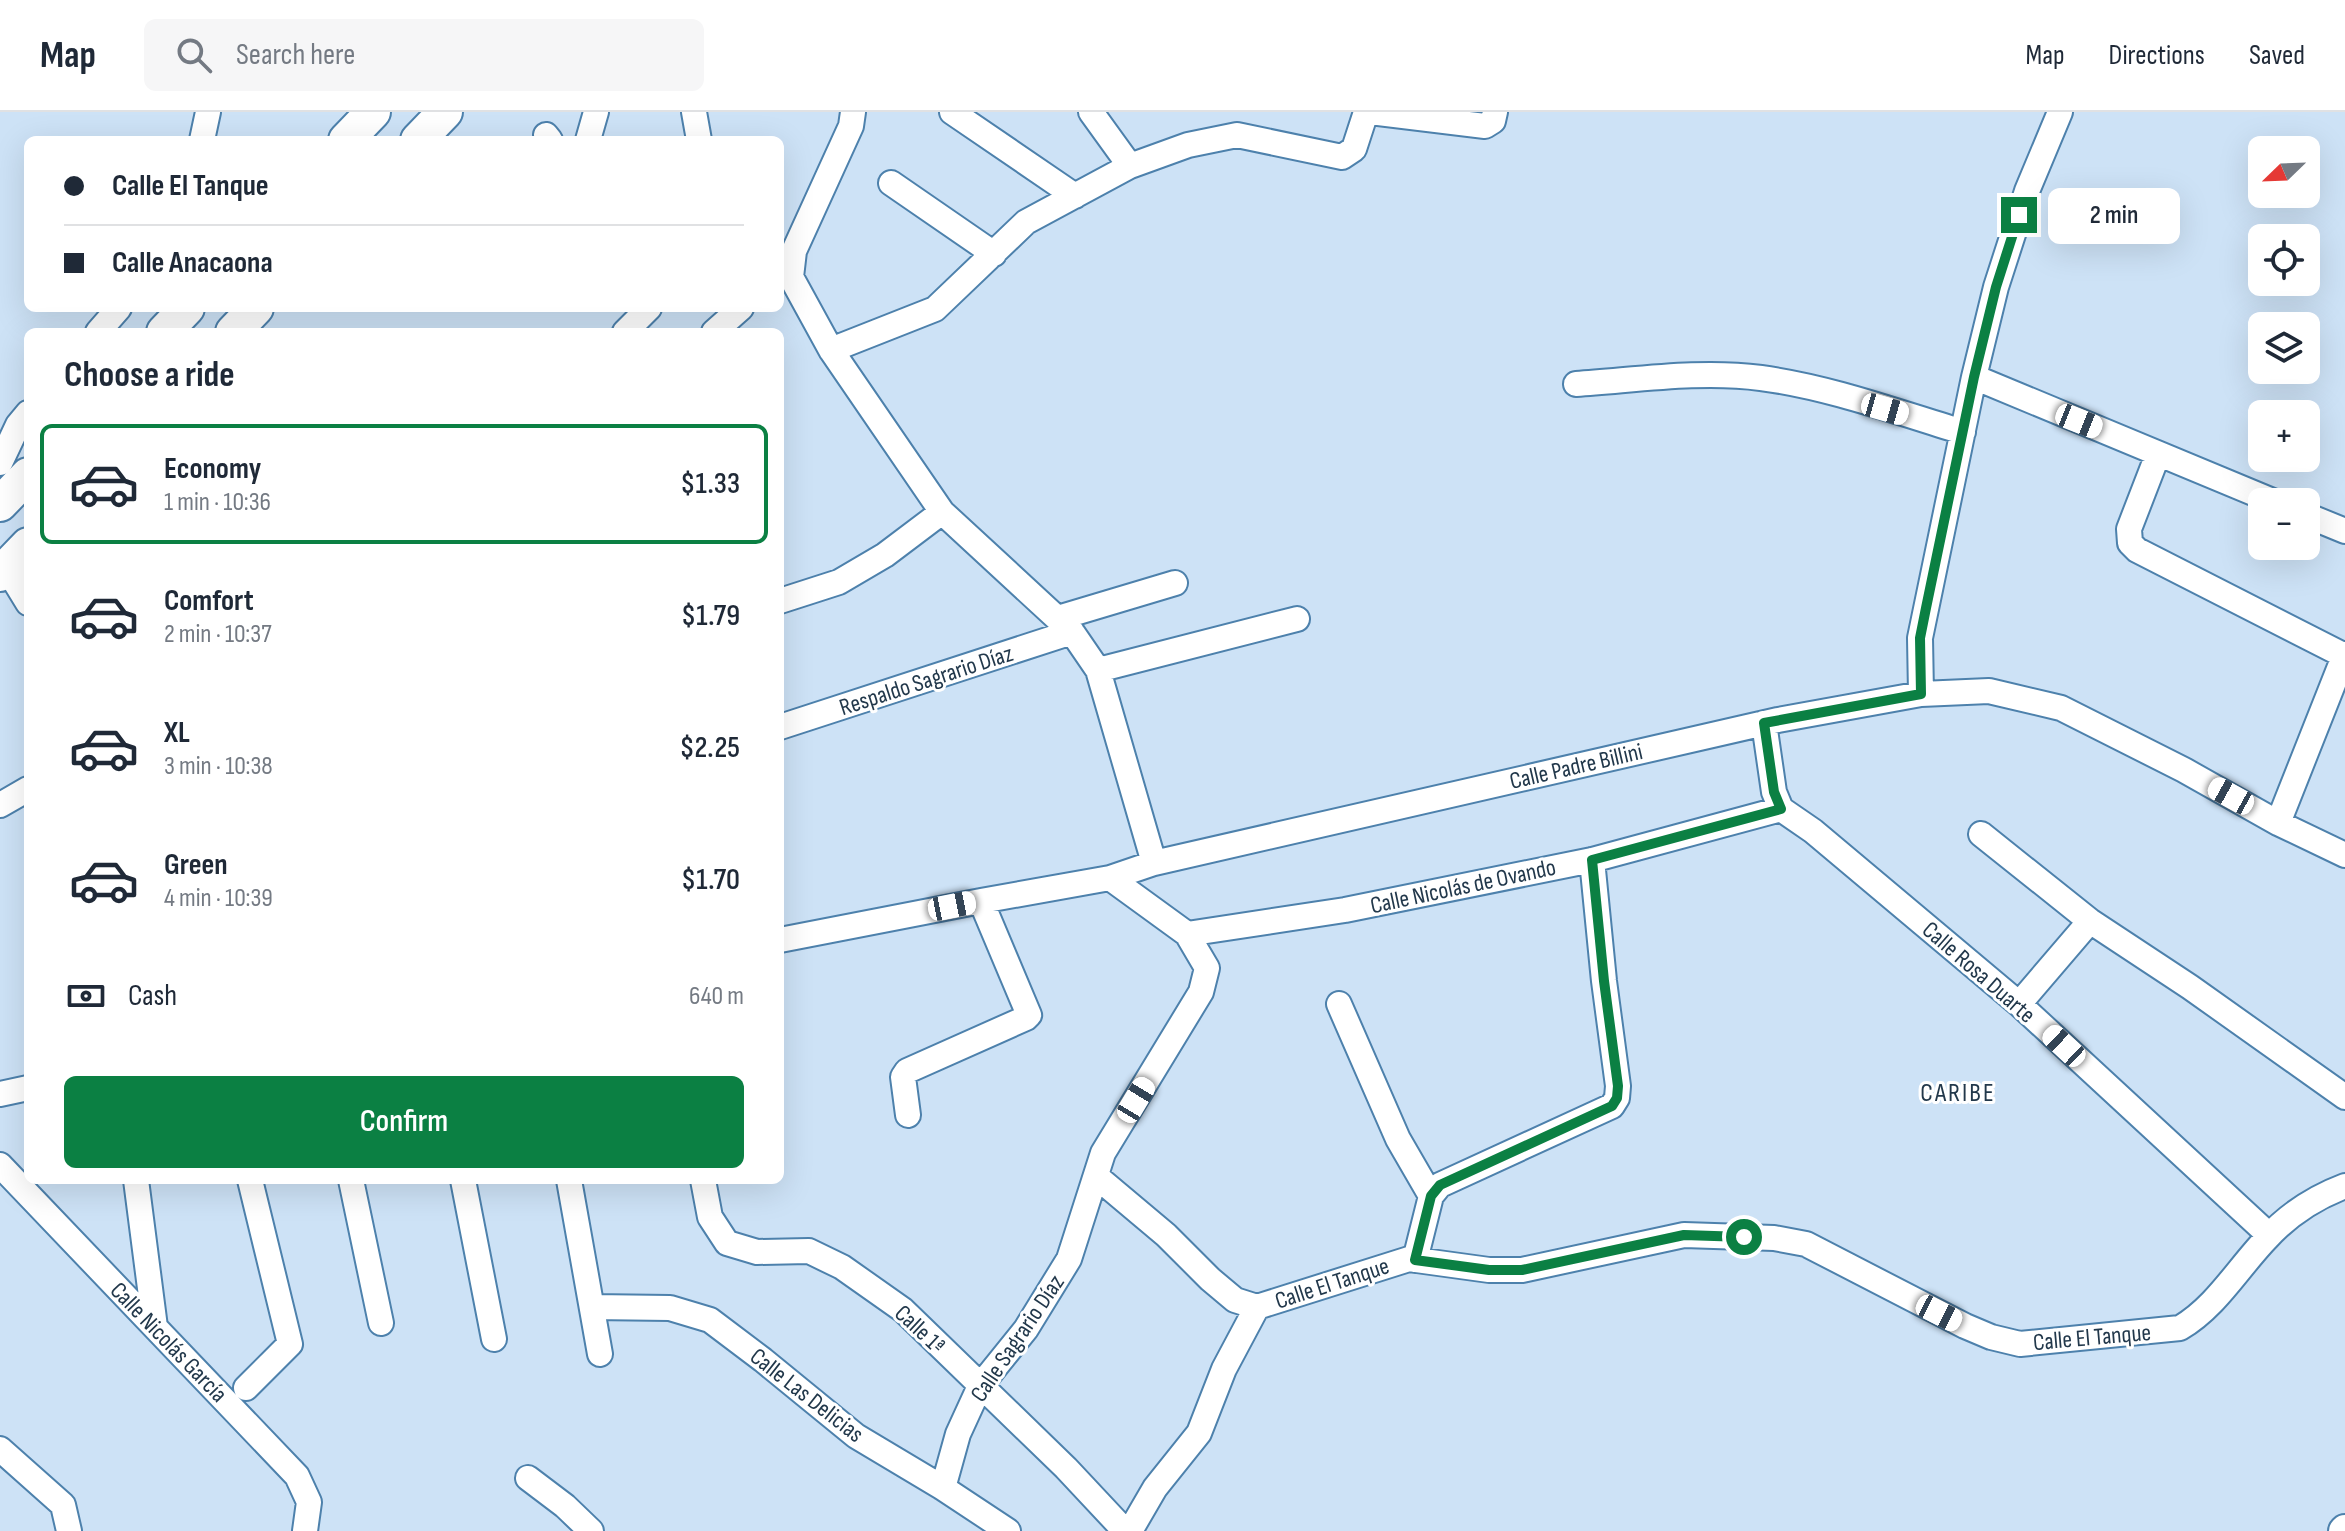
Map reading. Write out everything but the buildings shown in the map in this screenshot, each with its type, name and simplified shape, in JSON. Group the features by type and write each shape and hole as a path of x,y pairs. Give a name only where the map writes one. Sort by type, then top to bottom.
{"highway":[{"path":"350,136 373,112"},
{"path":"422,136 445,112"},
{"path":"168,328 183,312"},
{"path":"237,328 252,312"},
{"path":"1,501 24,479"}],"street":[{"path":"203,136 208,112"},
{"path":"589,136 596,112"},
{"path":"694,112 698,136"},
{"path":"784,270 851,126 853,112"},
{"path":"952,112 1075,196"},
{"path":"1091,112 1130,166"},
{"path":"831,350 935,309 1028,220 1130,166 1188,145 1237,135 1342,157 1354,149 1368,112 1485,126 1493,121 1495,112"},
{"path":"1921,694 1920,638 1974,377 1996,287 2027,191 2060,112"},
{"path":"891,183 994,254"},
{"path":"784,274 831,350 942,512 1065,625 1098,670 1154,863"},
{"path":"102,328 116,312"},
{"path":"629,328 645,312"},
{"path":"718,328 736,312"},
{"path":"1576,384 1702,375 1761,378 1832,393 1963,432"},
{"path":"1974,377 2248,491"},
{"path":"0,463 15,423"},
{"path":"2158,454 2129,529 2130,543 2137,550 2345,655 2278,823"},
{"path":"784,600 839,582 885,555 942,512"},
{"path":"2320,521 2345,531"},
{"path":"11,562 24,593"},
{"name":"Respaldo Sagrario Díaz","path":"784,726 1175,583"},
{"path":"1098,670 1297,619"},
{"name":"Calle Padre Billini","path":"784,939 1110,878 1154,863 1764,723 1921,694 1989,691 2061,708 2345,855"},
{"path":"1764,723 1774,792 1781,809"},
{"path":"0,805 24,791"},
{"name":"Calle Nicolás de Ovando","path":"1187,934 1345,910 1592,860 1781,809"},
{"name":"Calle Rosa Duarte","path":"1781,809 1813,831 2019,1004 2269,1235"},
{"path":"1981,834 2090,921 2190,987 2345,1097"},
{"path":"1415,1260 1431,1196 1440,1185 1612,1106 1617,1098 1592,860"},
{"name":"Calle Sagrario Díaz","path":"943,1488 958,1434 980,1386 1026,1329 1069,1259 1103,1153 1201,992 1207,968 1187,934 1110,878"},
{"path":"908,1115 903,1077 907,1071 1029,1015 981,901"},
{"path":"2019,1004 2090,921"},
{"path":"1339,1004 1398,1139 1431,1196"},
{"path":"0,1094 24,1089"},
{"name":"Calle Nicolás García","path":"0,1165 297,1476 309,1502 305,1531"},
{"name":"Calle El Tanque","path":"1097,1177 1166,1235 1235,1300 1257,1307 1409,1259 1489,1270 1522,1270 1684,1235 1774,1238 1806,1244 1965,1326 2020,1344 2180,1328 2199,1317 2269,1235 2318,1197 2345,1186"},
{"path":"137,1184 155,1327"},
{"path":"246,1388 290,1344 251,1184"},
{"path":"352,1184 381,1323"},
{"path":"464,1184 494,1339"},
{"path":"570,1184 600,1354"},
{"name":"Calle 1ª","path":"704,1184 710,1217 727,1243 757,1252 809,1251 842,1267 903,1310 1128,1531"},
{"name":"Calle Las Delicias","path":"592,1307 670,1308 710,1320 856,1436 1008,1531"},
{"path":"1128,1531 1155,1488 1199,1433 1224,1369 1257,1307"},
{"path":"0,1449 63,1505 69,1531"},
{"path":"528,1478 591,1531"}],"district":[{"name":"CARIBE","path":"1958,1092"}],"route":[{"path":"1744,1237 1684,1235 1522,1270 1489,1270 1415,1260 1431,1196 1440,1185 1612,1106 1617,1098 1592,860 1781,809 1774,792 1764,723 1921,694 1920,638 1926,608 1974,377 1996,287 2019,215"}]}
